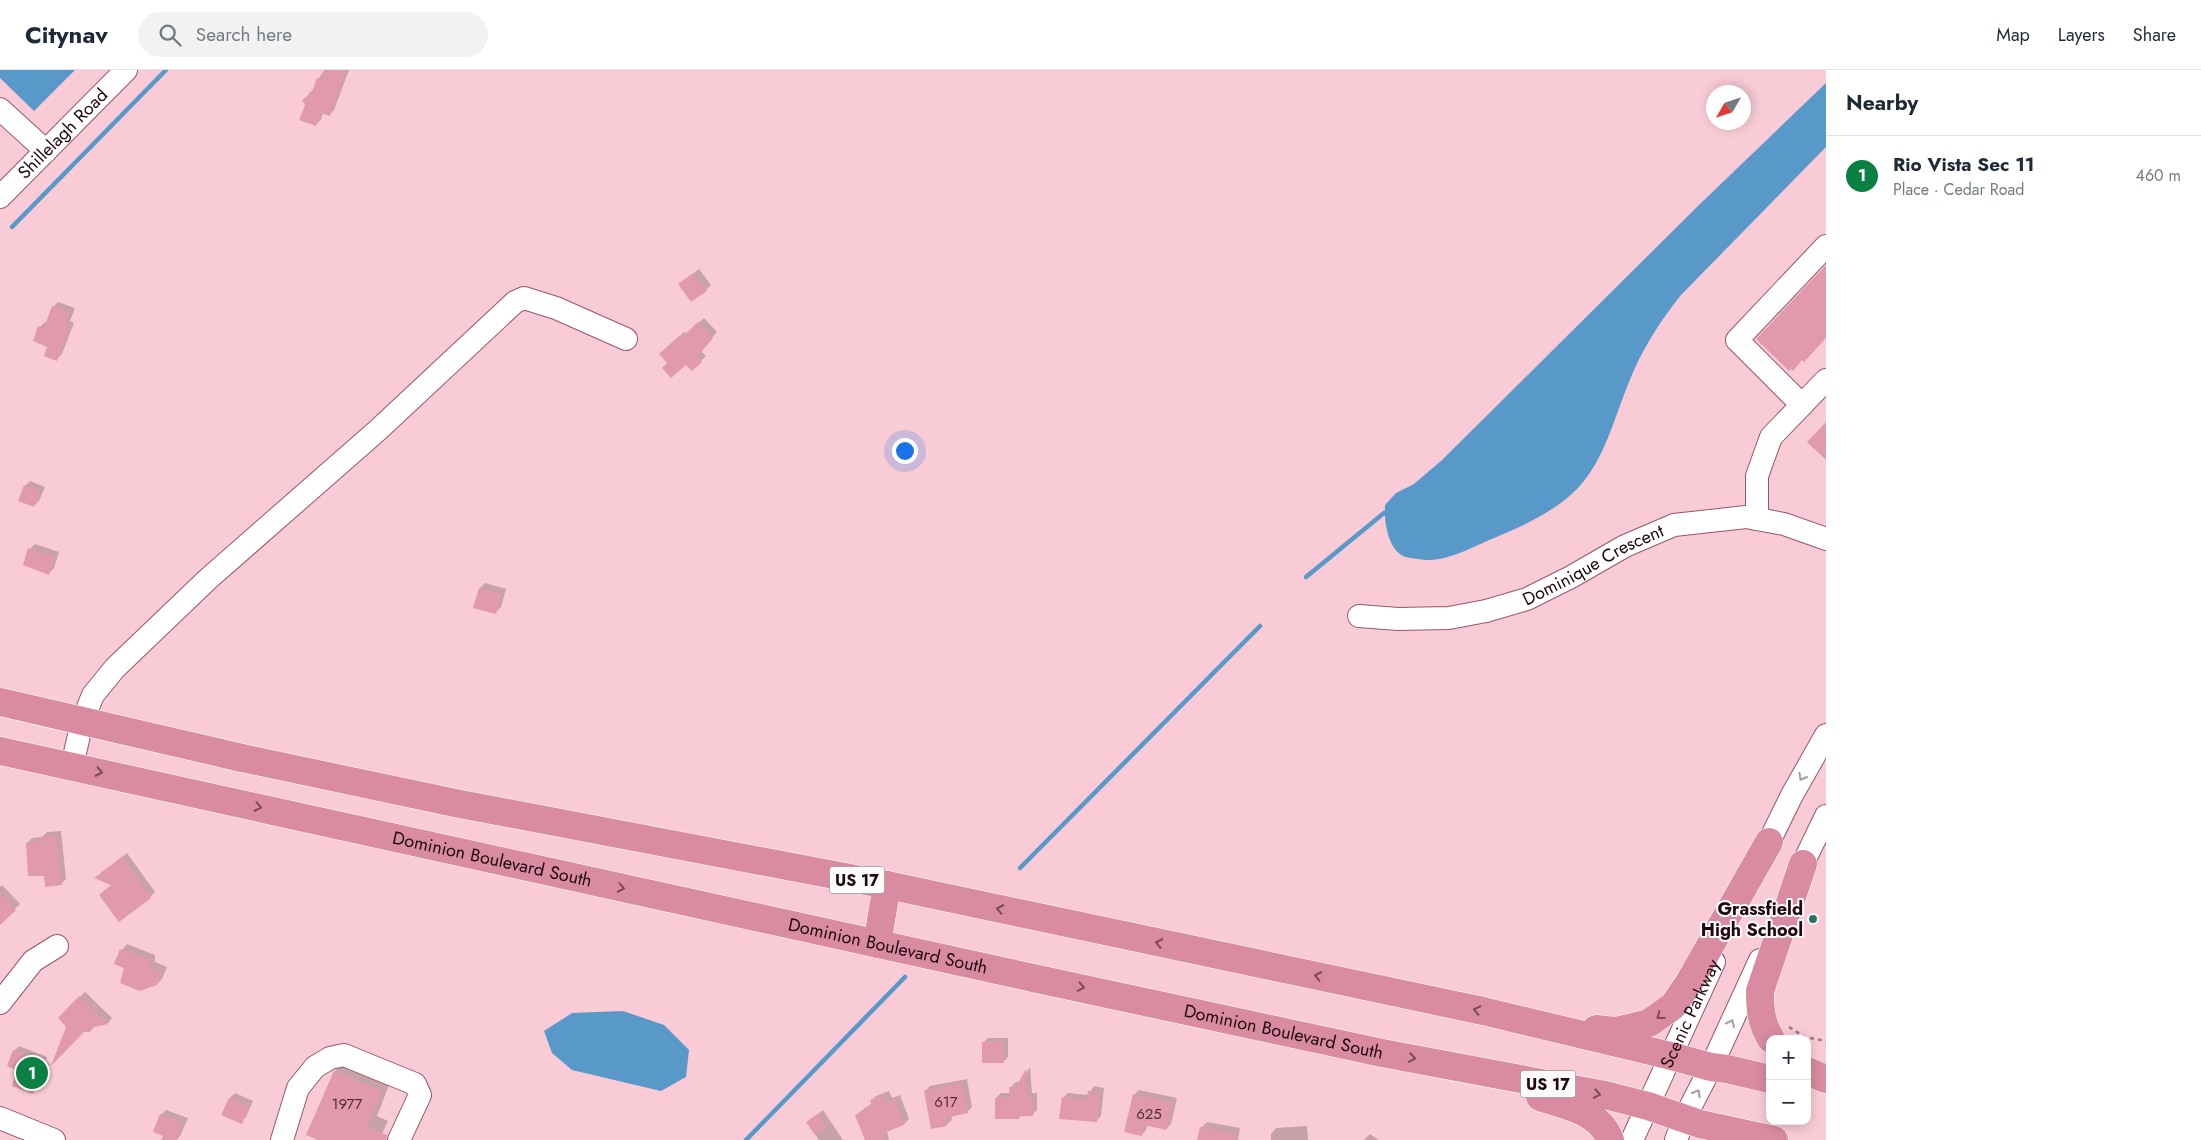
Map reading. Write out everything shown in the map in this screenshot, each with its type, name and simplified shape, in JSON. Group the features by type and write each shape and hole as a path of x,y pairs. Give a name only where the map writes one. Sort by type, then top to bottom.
{"highway":[{"name":"US 17","path":"0,702 242,758 455,803 887,885 1519,1019 1671,1056 1711,1068 1727,1069 1766,1078"},
{"name":"Dominion Boulevard South","path":"0,751 1382,1053 1446,1064 1648,1106 1680,1130 1774,1140"},
{"path":"1519,1019 1616,1031 1649,1024 1673,1006 1690,981 1769,842"},
{"path":"1777,1031 1766,1031 1760,1013 1760,991 1803,864"},
{"path":"877,944 887,885"},
{"path":"1446,1064 1590,1114 1607,1131 1610,1140"},
{"path":"1811,1073 1826,1079"},
{"path":"1811,1088 1826,1091"}],"street":[{"name":"Shillelagh Road","path":"0,197 126,70"},
{"path":"0,110 46,151"},
{"path":"1802,405 1737,340 1826,246"},
{"path":"72,766 82,722 93,695 115,668 208,579 378,430 515,302 524,298 556,308 626,338"},
{"path":"1757,519 1757,476 1771,437 1826,380"},
{"name":"Dominique Crescent","path":"1359,616 1398,619 1449,618 1527,599 1571,577 1625,546 1674,526 1746,518 1784,524 1826,539"},
{"name":"Scenic Parkway","path":"1632,1140 1769,842 1792,795 1826,735"},
{"path":"1680,1130 1711,1068 1826,816"},
{"path":"0,1003 33,961 57,946"},
{"path":"282,1140 298,1088 315,1067 330,1058 344,1055 415,1084 419,1090 420,1095 399,1140"},
{"path":"0,1118 54,1140"}],"path":[{"path":"1777,1031 1826,1041"}],"water":[{"path":"0,70 75,70 34,111 0,78"},
{"path":"1826,83 1826,147 1681,295 1666,315 1645,348 1634,370 1602,451 1587,477 1578,488 1558,505 1535,519 1453,555 1435,560 1426,560 1405,557 1398,552 1393,546 1388,533 1385,505 1396,493 1414,484 1442,460 1700,204"},
{"path":"623,1011 664,1025 689,1050 686,1077 661,1091 572,1070 552,1053 544,1031 572,1013"}],"building":[{"path":"324,70 346,70 330,116 320,113 316,126 299,120 305,105 302,100 308,97 310,91 312,92 317,78 320,80"},
{"path":"1826,265 1826,338 1804,362 1802,360 1793,371 1791,369 1789,371 1756,339"},
{"path":"693,273 707,291 691,302 678,284"},
{"path":"52,306 70,313 65,326 70,328 57,361 44,356 47,347 33,341 38,326 44,328"},
{"path":"698,322 713,338 697,357 702,362 692,371 686,365 671,378 662,368 667,363 659,354 679,336 681,338"},
{"path":"1826,422 1826,460 1807,442"},
{"path":"24,485 40,492 34,507 18,501"},
{"path":"28,548 55,557 49,575 23,565"},
{"path":"479,588 502,594 496,614 473,608"},
{"path":"56,835 62,885 45,887 44,876 28,876 26,843 41,841 41,837"},
{"path":"122,857 151,898 119,922 99,895 111,885 94,878"},
{"path":"0,893 16,910 0,925"},
{"path":"120,949 150,960 150,967 162,972 157,985 140,991 120,983 124,968 114,964"},
{"path":"79,996 108,1024 94,1027 90,1032 84,1032 51,1066 66,1027 58,1018"},
{"path":"982,1042 1003,1042 1004,1063 982,1063"},
{"path":"13,1050 43,1062 41,1066 45,1069 40,1084 36,1085 33,1094 12,1086 16,1070 7,1066"},
{"path":"1026,1069 1026,1087 1028,1087 1028,1098 1032,1098 1033,1116 1019,1116 1019,1119 995,1119 995,1098 1010,1098 1009,1087 1016,1087"},
{"path":"334,1071 382,1091 367,1127 387,1135 386,1140 318,1140 306,1135"},
{"path":"962,1083 968,1113 945,1118 947,1126 931,1129 924,1091"},
{"path":"1088,1091 1099,1092 1097,1122 1059,1119 1062,1097 1086,1100"},
{"path":"1133,1094 1173,1103 1166,1130 1144,1125 1142,1136 1124,1132"},
{"path":"884,1095 887,1103 895,1099 904,1125 881,1134 883,1140 865,1140 855,1115 865,1111 864,1108 872,1105 870,1100"},
{"path":"229,1098 249,1107 242,1124 221,1115"},
{"path":"160,1114 183,1123 177,1140 161,1140 163,1136 153,1132"},
{"path":"818,1114 827,1127 815,1135 806,1122"},
{"path":"1200,1127 1236,1135 1236,1140 1197,1140"}],"waterway":[{"path":"12,227 166,70"},
{"path":"1306,577 1384,513"},
{"path":"1020,868 1260,626"},
{"path":"746,1140 905,977"}],"place":[{"name":"Grassfield High School","path":"1813,919"},
{"name":"Rio Vista Sec 11","path":"32,1073"}]}
